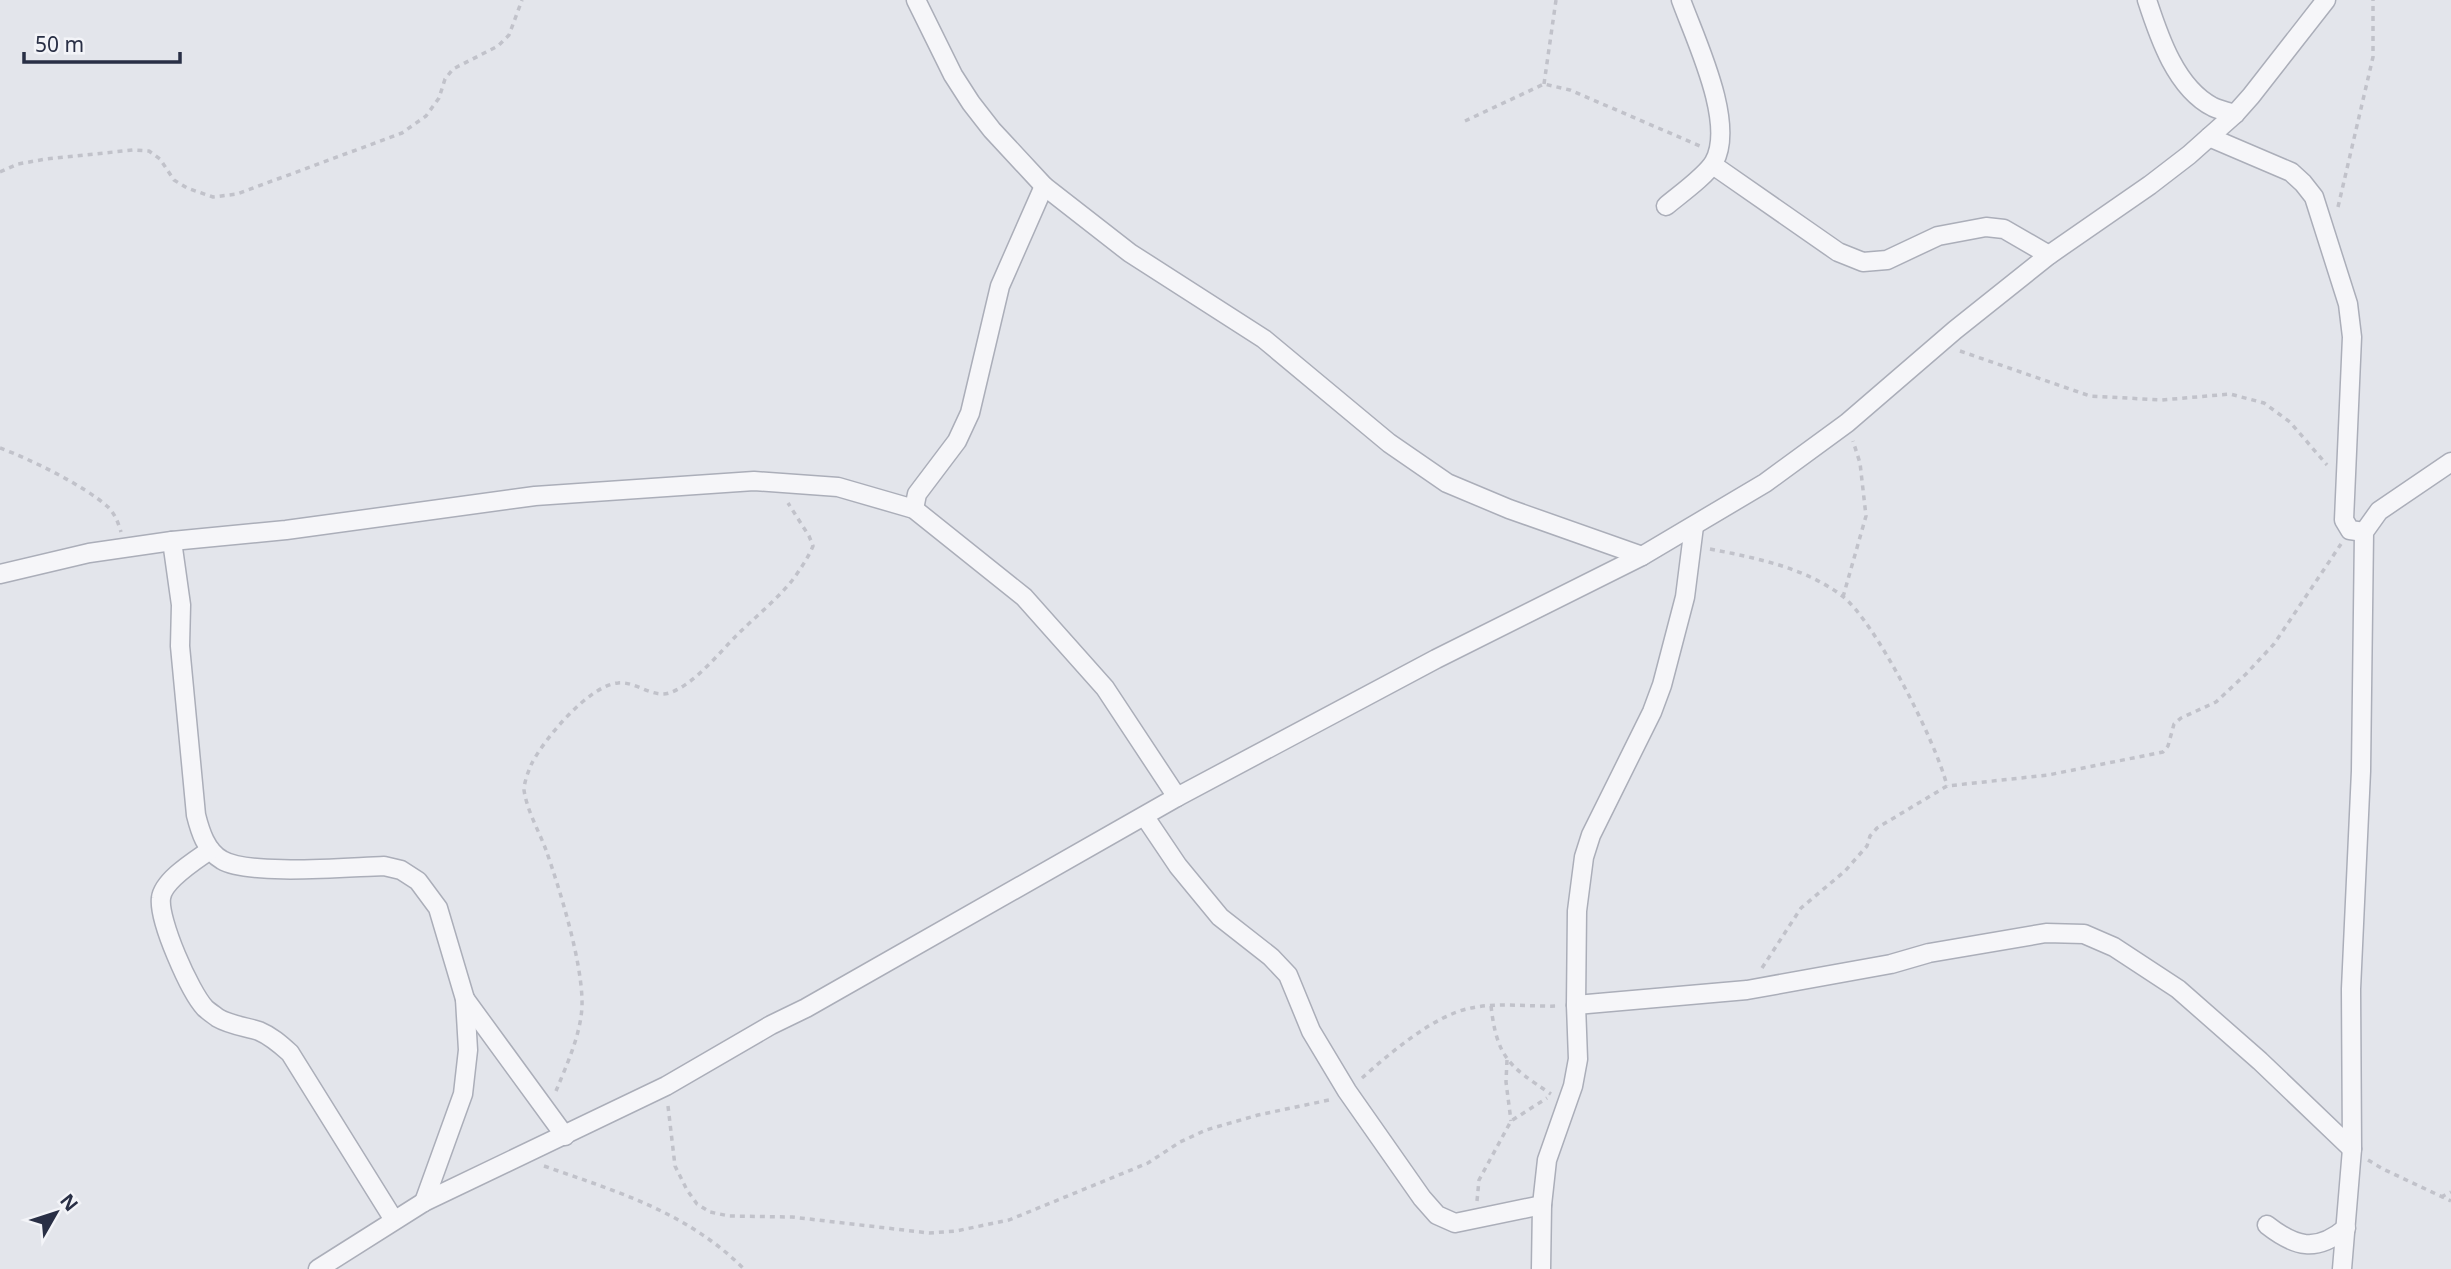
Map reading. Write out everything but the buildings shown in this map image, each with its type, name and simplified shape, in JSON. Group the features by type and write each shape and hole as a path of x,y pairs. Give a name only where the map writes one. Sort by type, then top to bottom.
{"street":[{"path":"916,0 953,75 992,130 1044,186 1130,253 1264,339 1388,443 1447,483 1510,509 1642,556"},
{"path":"1666,206 1716,159 1720,116 1712,85 1681,0"},
{"path":"2147,0 2156,30 2181,79 2212,106 2235,114"},
{"path":"318,1269 424,1202 666,1086 1177,797 1436,659 1642,556 1765,483 1847,423 2049,255 2150,185 2209,137 2235,114 2326,0"},
{"path":"2209,137 2291,172 2314,197 2348,304 2352,337 2344,520 2357,531"},
{"path":"1716,159 1838,252 1863,262 1887,260 1938,236 1986,227 2004,229 2049,255"},
{"path":"914,509 917,494 927,477 957,441 970,413 1000,285 1044,186"},
{"path":"2342,1269 2352,1149 2351,989 2361,771 2357,531 2379,511 2451,463"},
{"path":"0,574 89,553 172,541 286,530 535,496 754,481 838,487 914,509 1024,597 1105,688 1177,797"},
{"path":"1541,1269 1542,1205 1548,1160 1560,1100 1578,1059 1577,911 1584,858 1591,835 1652,712 1662,685 1685,597 1694,526"},
{"path":"172,541 181,605 180,646 196,814 210,850 222,860 239,867 263,869 384,866 401,870 418,881 438,908 465,999 468,1050 463,1094 424,1202"},
{"path":"1145,817 1178,866 1220,917 1271,957 1289,975 1311,1031 1348,1091 1422,1198 1437,1215 1455,1223 1542,1205"},
{"path":"210,850 167,883 160,897 163,918 191,985 204,1007 220,1019 261,1032 290,1053 394,1220"},
{"path":"1576,1005 1746,990 1891,964 1939,951 2046,933 2084,934 2114,947 2178,989 2260,1061 2352,1149"},
{"path":"465,999 565,1136"},
{"path":"2267,1225 2287,1240 2305,1244 2335,1237 2346,1228"}],"path":[{"path":"0,172 18,163 46,159 133,150 149,151 160,159 174,180 187,188 213,197 237,194 402,133 426,116 439,98 445,79 453,69 498,47 509,35 522,0"},
{"path":"1544,84 1556,0"},
{"path":"2336,216 2373,57 2373,0"},
{"path":"1465,121 1544,84 1570,90 1716,159"},
{"path":"1939,344 2090,396 2162,400 2230,394 2264,403 2290,422 2344,486"},
{"path":"1843,597 1866,516 1860,463 1847,423"},
{"path":"0,448 34,463 93,496 110,509 118,520 126,548"},
{"path":"547,1113 574,1047 582,1002 576,955 524,788 530,767 555,731 587,699 616,683 631,684 654,693 669,693 707,666 793,580 813,547 775,482"},
{"path":"1746,990 1801,908 1846,871 1867,846 1870,836 1877,828 1947,786 2048,775 2163,752 2168,746 2174,724 2216,702 2274,644 2357,531"},
{"path":"1691,545 1790,568 1821,582 1843,597 1875,637 1902,683 1939,759 1947,786"},
{"path":"666,1086 675,1166 697,1204 710,1212 729,1216 792,1217 929,1233 956,1231 1009,1220 1148,1163 1180,1142 1206,1130 1258,1115 1322,1103 1348,1091 1386,1055 1449,1014 1491,1006 1576,1005"},
{"path":"1491,1006 1494,1035 1507,1060 1560,1100 1511,1121"},
{"path":"1475,1220 1479,1180 1511,1121 1506,1082 1507,1060"},
{"path":"2352,1149 2383,1169 2451,1201"},
{"path":"519,1157 643,1201 688,1224 721,1247 744,1269"},
{"path":"2441,1197 2451,1192"}]}
